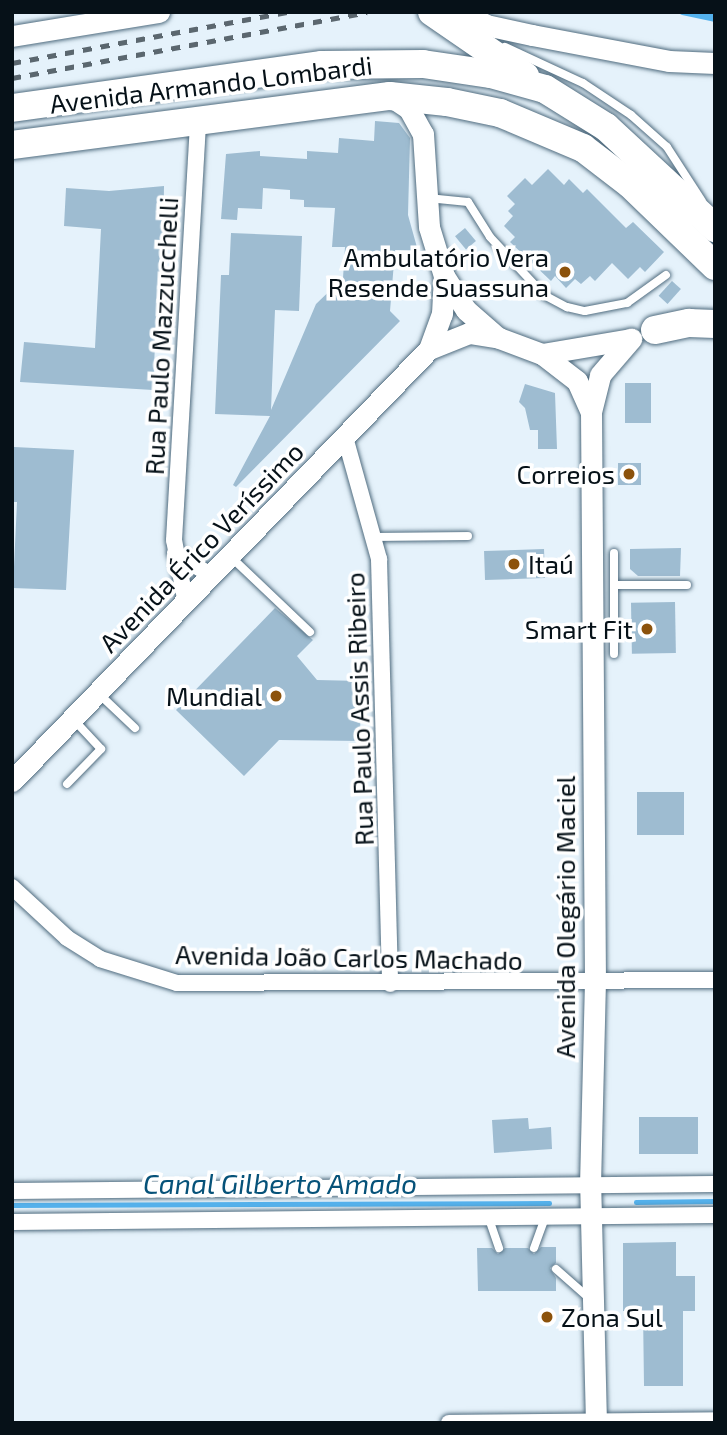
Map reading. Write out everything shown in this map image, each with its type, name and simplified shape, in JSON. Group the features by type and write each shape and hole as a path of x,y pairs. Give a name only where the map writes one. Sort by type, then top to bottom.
{"highway":[{"path":"432,12 460,21 545,89"},
{"name":"Avenida Armando Lombardi","path":"12,108 372,63 477,72 545,89 606,127 715,227"},
{"name":"Avenida Armando Lombardi","path":"12,145 390,96 499,113 583,148 630,184 715,266"},
{"path":"643,334 689,323 715,324"}],"main road":[{"path":"12,36 159,12"},
{"path":"460,21 504,38 669,61 715,63"},
{"path":"390,96 409,110 419,125 426,151 432,246 444,276 466,310 499,338"},
{"path":"429,349 442,314 444,276"},
{"path":"429,349 457,335 499,338 542,354 643,334 715,336"},
{"name":"Avenida Olegário Maciel","path":"596,1422 590,1185 603,620 591,412 600,375 643,334"},
{"name":"Avenida Érico Veríssimo","path":"12,781 186,604 429,349"},
{"name":"Avenida Olegário Maciel","path":"542,354 577,381 591,412"}],"street":[{"name":"Rua Paulo Mazzucchelli","path":"186,604 175,553 198,120"},
{"name":"Rua Paulo Assis Ribeiro","path":"345,437 376,537 387,769 390,984"},
{"path":"175,553 212,576"},
{"name":"Avenida João Carlos Machado","path":"12,887 66,938 136,974 177,983 595,983 715,980"},
{"path":"12,1191 715,1184"},
{"path":"12,1222 715,1215"},
{"path":"449,1423 715,1420"}],"lane":[{"path":"504,38 600,92 651,131 681,167 715,227"},
{"path":"428,198 468,202 490,237 544,295 567,307 585,311 627,303 666,275"},
{"path":"376,537 468,536"},
{"path":"614,553 614,585 603,620 614,654"},
{"path":"231,557 310,632"},
{"path":"614,585 688,585"},
{"path":"98,693 135,729"},
{"path":"67,785 101,749 73,719"},
{"path":"534,1248 546,1215"},
{"path":"488,1216 499,1248"},
{"path":"556,1269 592,1301"}],"water":[{"path":"676,12 715,12 715,22 682,15"}],"building":[{"path":"375,121 399,123 410,138 408,215 418,251 395,250 390,311 400,321 236,487 233,485 270,416 215,414 221,275 229,275 231,233 302,236 299,311 275,310 271,410 316,304 343,278 345,247 332,247 335,208 304,207 304,200 290,199 290,190 263,188 262,209 238,208 237,220 221,219 226,154 260,151 260,156 307,159 307,151 338,153 339,138 374,141"},
{"path":"548,169 564,185 569,179 583,193 587,189 626,228 633,222 664,252 645,272 640,267 628,279 612,263 595,281 590,276 581,284 575,279 566,288 555,276 551,281 510,242 515,237 504,226 513,216 508,211 515,204 507,196 525,178 532,185"},
{"path":"164,186 162,322 156,321 153,390 20,382 24,342 95,348 101,229 64,226 66,188 109,191"},
{"path":"465,228 476,241 466,249 455,236"},
{"path":"672,281 681,289 668,304 659,296"},
{"path":"625,383 651,383 651,423 625,423"},
{"path":"525,384 555,393 557,449 538,449 538,430 530,430 525,408 519,402"},
{"path":"14,447 74,450 66,590 13,588 17,502 12,502"},
{"name":"Correios","path":"618,463 641,463 641,485 618,485"},
{"path":"681,548 680,576 638,576 630,569 630,549"},
{"name":"Itaú","path":"544,549 545,578 485,580 484,551"},
{"path":"675,602 676,653 632,654 631,603"},
{"name":"Mundial","path":"275,608 313,640 297,656 317,680 361,681 360,741 279,740 244,776 176,710"},
{"path":"637,792 684,792 684,835 637,835"},
{"path":"639,1117 698,1117 698,1154 639,1154"},
{"path":"528,1118 529,1129 551,1127 552,1149 494,1153 492,1120"},
{"path":"676,1242 676,1276 695,1276 695,1311 683,1311 683,1386 644,1386 643,1311 623,1311 623,1243"},
{"path":"541,1247 556,1247 556,1263 550,1268 556,1278 556,1291 478,1291 477,1248 492,1248 498,1254 505,1248 528,1248 534,1254"}],"waterway":[{"name":"Canal Gilberto Amado","path":"636,1202 715,1201"},
{"name":"Canal Gilberto Amado","path":"12,1205 549,1203"}],"railway":[{"path":"12,63 288,12"},
{"path":"12,78 367,12"}],"place":[{"name":"Ambulatório Vera Resende Suassuna","path":"565,272"},
{"name":"Correios","path":"629,474"},
{"name":"Itaú","path":"514,564"},
{"name":"Smart Fit","path":"647,629"},
{"name":"Mundial","path":"276,696"},
{"name":"Zona Sul","path":"547,1317"}]}
